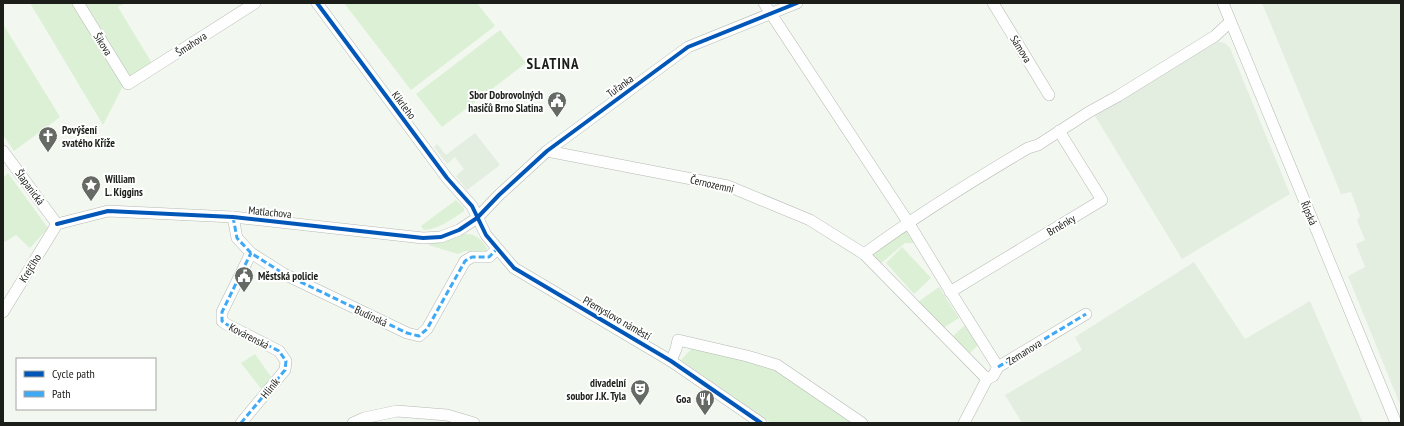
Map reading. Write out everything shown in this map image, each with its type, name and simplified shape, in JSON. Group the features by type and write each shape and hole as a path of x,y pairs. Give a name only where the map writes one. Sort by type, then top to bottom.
{"street":[{"name":"Šikova","path":"78,3 128,84"},
{"name":"Šmahova","path":"128,84 255,3"},
{"name":"Kikrleho","path":"317,3 447,178 472,206 477,218"},
{"path":"764,3 908,222 950,292 998,367"},
{"name":"Tuřanka","path":"477,218 499,195 547,151 688,47 797,3"},
{"name":"Sámova","path":"993,3 1049,95"},
{"name":"Řípská","path":"1222,3 1396,423"},
{"path":"864,254 908,222 1215,36 1230,22"},
{"name":"Brněnky","path":"950,292 1102,200 1059,131"},
{"name":"Šlapanická","path":"3,151 57,224"},
{"name":"Černozemní","path":"547,151 728,186 810,220 864,254 987,379"},
{"name":"Matlachova","path":"57,224 108,211 233,217 423,238 441,237 459,230 477,218"},
{"name":"Budínská","path":"233,217 237,238 251,253 284,274 325,295 407,333 419,336 427,329 465,261 472,257 489,257 497,249"},
{"name":"Přemyslovo náměstí","path":"477,218 486,235 517,270 671,361 761,423"},
{"name":"Krejčího","path":"3,312 57,224"},
{"name":"Kovárenská","path":"251,253 222,312 222,321 279,351"},
{"name":"Zemanova","path":"964,423 987,379 993,376 998,367 1086,314"},
{"path":"671,361 678,340 722,349 777,365 862,423"},
{"name":"Hliník","path":"241,423 285,370 286,361 279,351"},
{"path":"353,423 364,418 397,411 447,415 474,423"}],"shaded area":[{"path":"1262,3 1401,3 1401,407 1348,276 1365,267 1356,244 1365,240 1357,220 1360,216 1351,192 1341,194"},
{"path":"1214,41 1225,43 1230,48 1290,194 1182,259 1095,116"},
{"path":"475,133 500,165 467,190 456,176 464,169 455,157 447,164 434,147 437,144 446,155"},
{"path":"1194,262 1245,339 1310,301 1363,423 1022,423 1005,395 1082,350 1075,337"}],"green space":[{"path":"30,3 125,3 118,7 153,65 124,84 103,125"},
{"path":"344,3 477,3 495,26 411,90"},
{"path":"3,24 60,117 14,151 3,135"},
{"path":"500,30 526,63 442,127 416,94"},
{"path":"8,173 48,228 30,248 16,235 5,242 3,240 3,178"},
{"path":"456,200 464,208 464,211 440,226 424,230 421,226"},
{"path":"903,226 914,243 905,243 879,265 871,255"},
{"path":"465,234 476,236 483,242 487,248 487,251 483,253 465,251 458,254 428,245"},
{"path":"902,247 931,278 914,294 886,263"},
{"path":"939,287 959,318 943,328 918,302"},
{"path":"965,325 978,345 969,354 953,336"},
{"path":"695,345 776,366 854,423 771,423 681,360"},
{"path":"255,354 272,378 262,390 241,363"}],"marked path":[{"path":"233,217 237,238 251,253 284,274 407,333 419,336 427,329 465,261 472,257 489,257 497,249"},
{"path":"241,423 285,370 286,361 279,351 222,321 222,312 251,253"},
{"path":"998,367 1086,314"}],"cycle path":[{"path":"317,3 447,178 472,206 486,235 514,268 671,361 761,423"},
{"path":"57,224 108,211 233,217 423,238 441,237 459,230 477,218 499,195 547,151 688,47 797,3"}],"place":[{"name":"Sbor Dobrovolných hasičů Brno Slatina","path":"557,118"},
{"name":"Povýšení svatého Kříže","path":"48,153"},
{"name":"William L. Kiggins","path":"91,202"},
{"name":"Městská policie","path":"244,293"},
{"name":"divadelní soubor J.K. Tyla","path":"640,406"},
{"name":"Goa","path":"705,416"}],"district":[{"name":"SLATINA","path":"553,64"}]}
